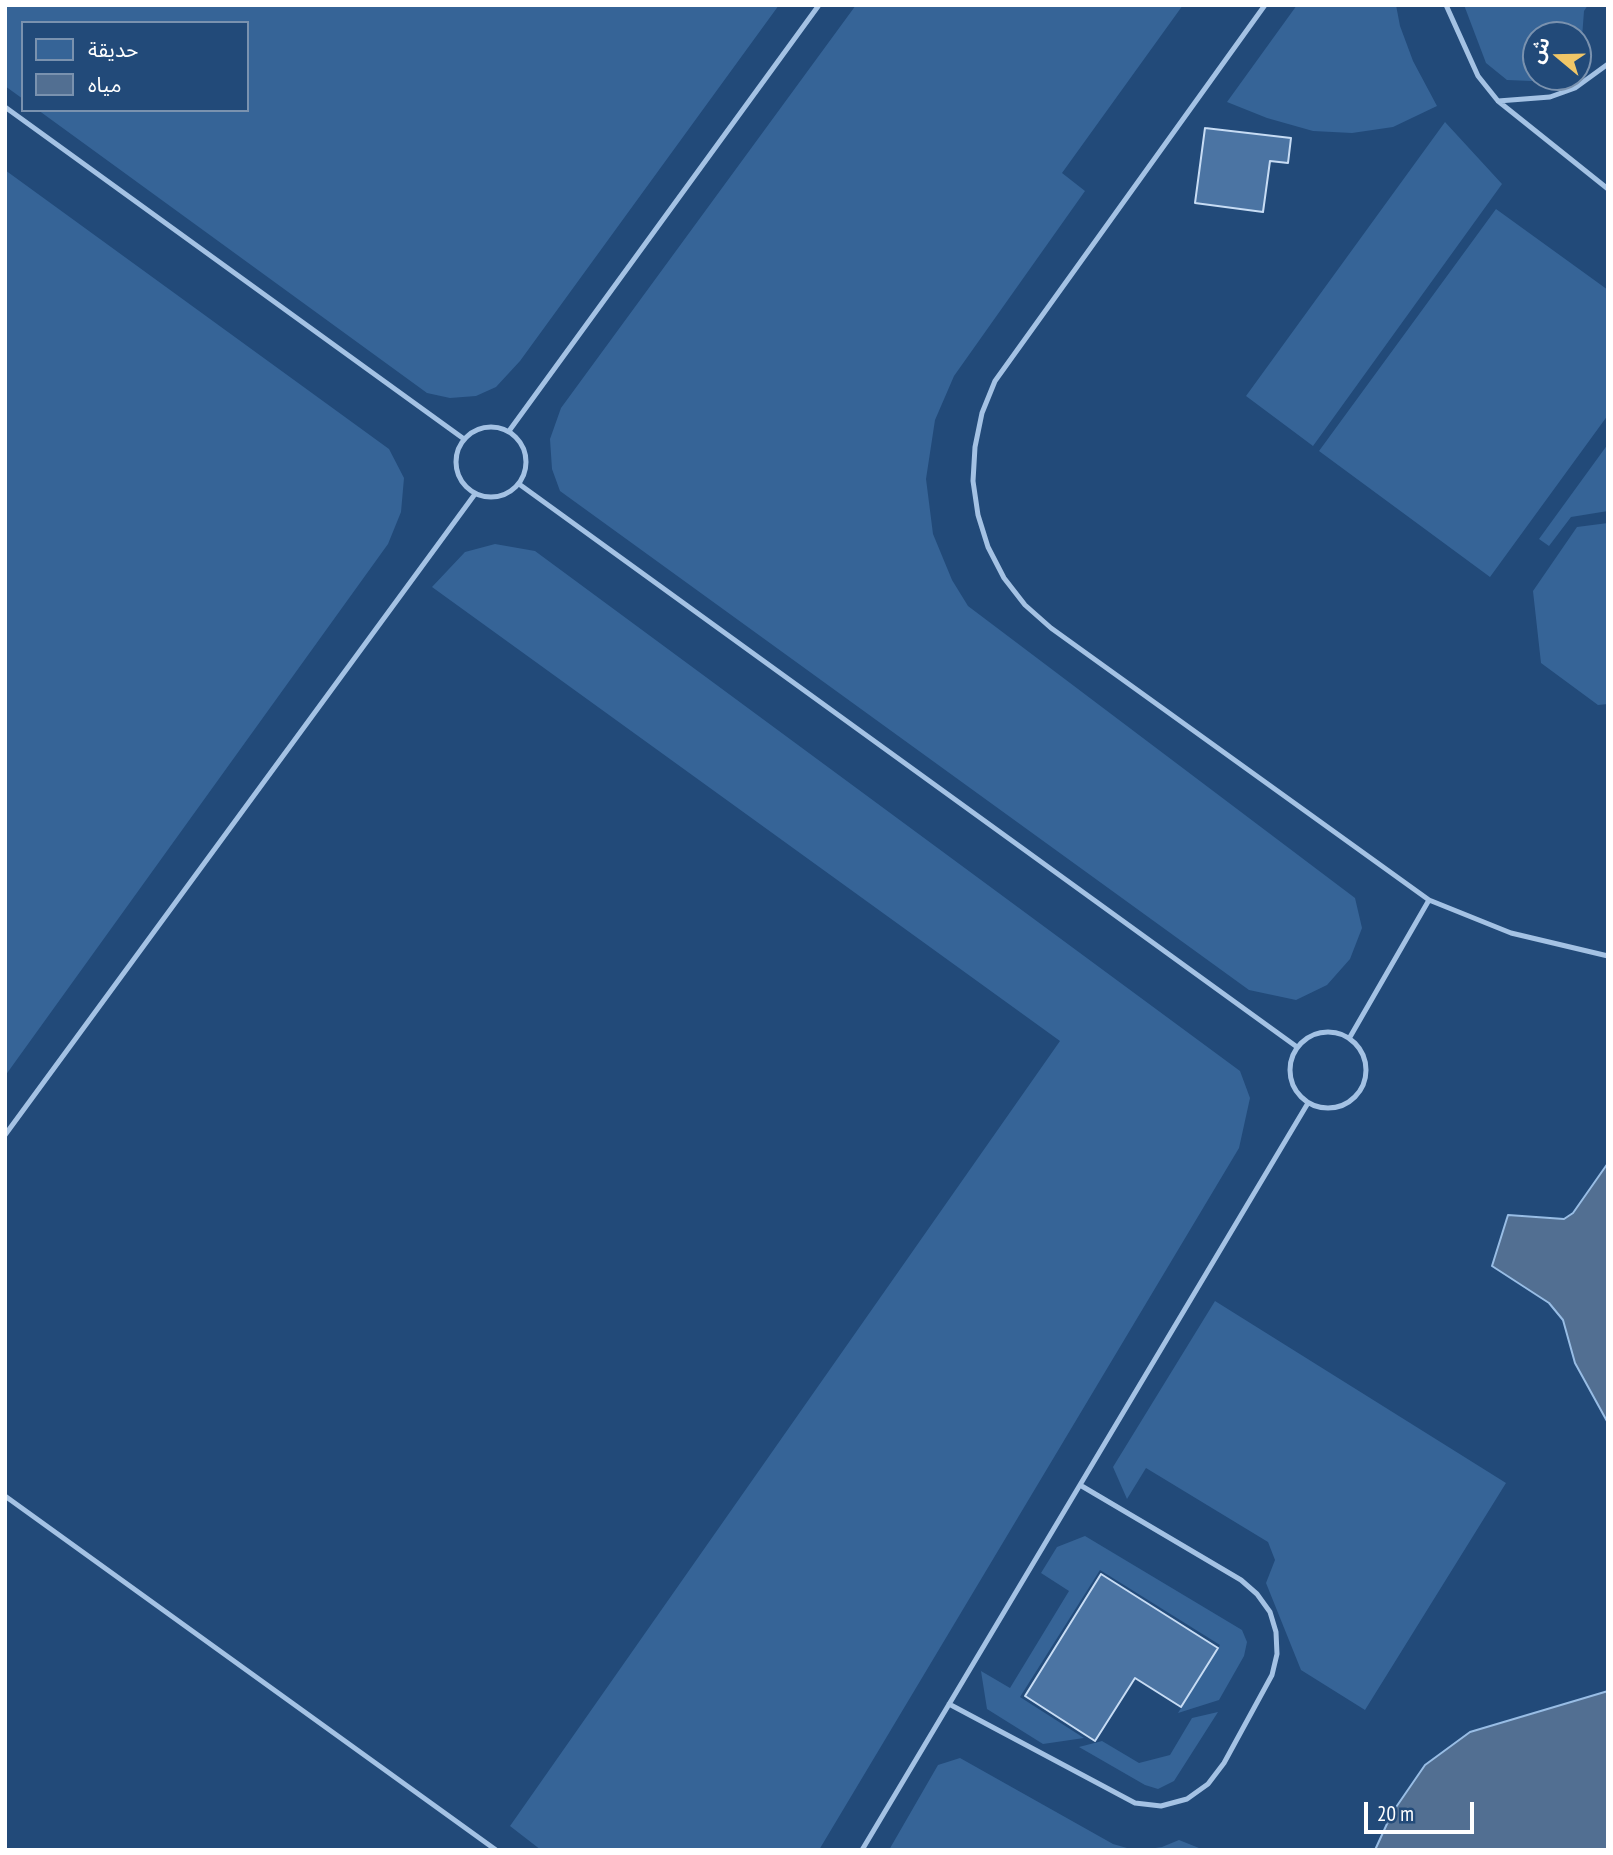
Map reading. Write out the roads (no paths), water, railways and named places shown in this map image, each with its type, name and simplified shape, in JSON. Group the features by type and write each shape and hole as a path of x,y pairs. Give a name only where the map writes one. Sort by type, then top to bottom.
{"lane":[{"path":"509,431 819,5"},
{"path":"1265,5 995,381 982,413 975,447 973,481 978,515 988,547 1004,578 1025,605 1051,628 1429,900 1511,933 1608,956"},
{"path":"1446,5 1478,76 1498,101 1608,188"},
{"path":"1498,101 1524,102 1550,97 1575,88 1608,64"},
{"path":"5,107 464,439"},
{"path":"485,427 509,431 524,449 527,461 519,484 499,497 475,494 458,476 455,463 464,439 473,430 485,427"},
{"path":"519,484 1297,1047"},
{"path":"5,1135 475,494"},
{"path":"1350,1037 1429,900"},
{"path":"1321,1031 1336,1031 1350,1037 1362,1049 1367,1066 1365,1083 1356,1097 1341,1107 1324,1108 1307,1103 1296,1092 1290,1077 1290,1061 1297,1047 1307,1037 1321,1031"},
{"path":"862,1850 1307,1103"},
{"path":"949,1704 1135,1803 1161,1807 1186,1799 1208,1784 1224,1763 1272,1675 1277,1654 1276,1632 1270,1612 1257,1594 1241,1580 1080,1485"},
{"path":"5,1496 496,1850"}],"water":[{"path":"1608,1163 1608,1423 1575,1363 1563,1320 1549,1303 1492,1266 1508,1215 1564,1219 1573,1213"},
{"path":"1608,1691 1608,1850 1375,1850 1392,1813 1425,1765 1470,1732"}]}
